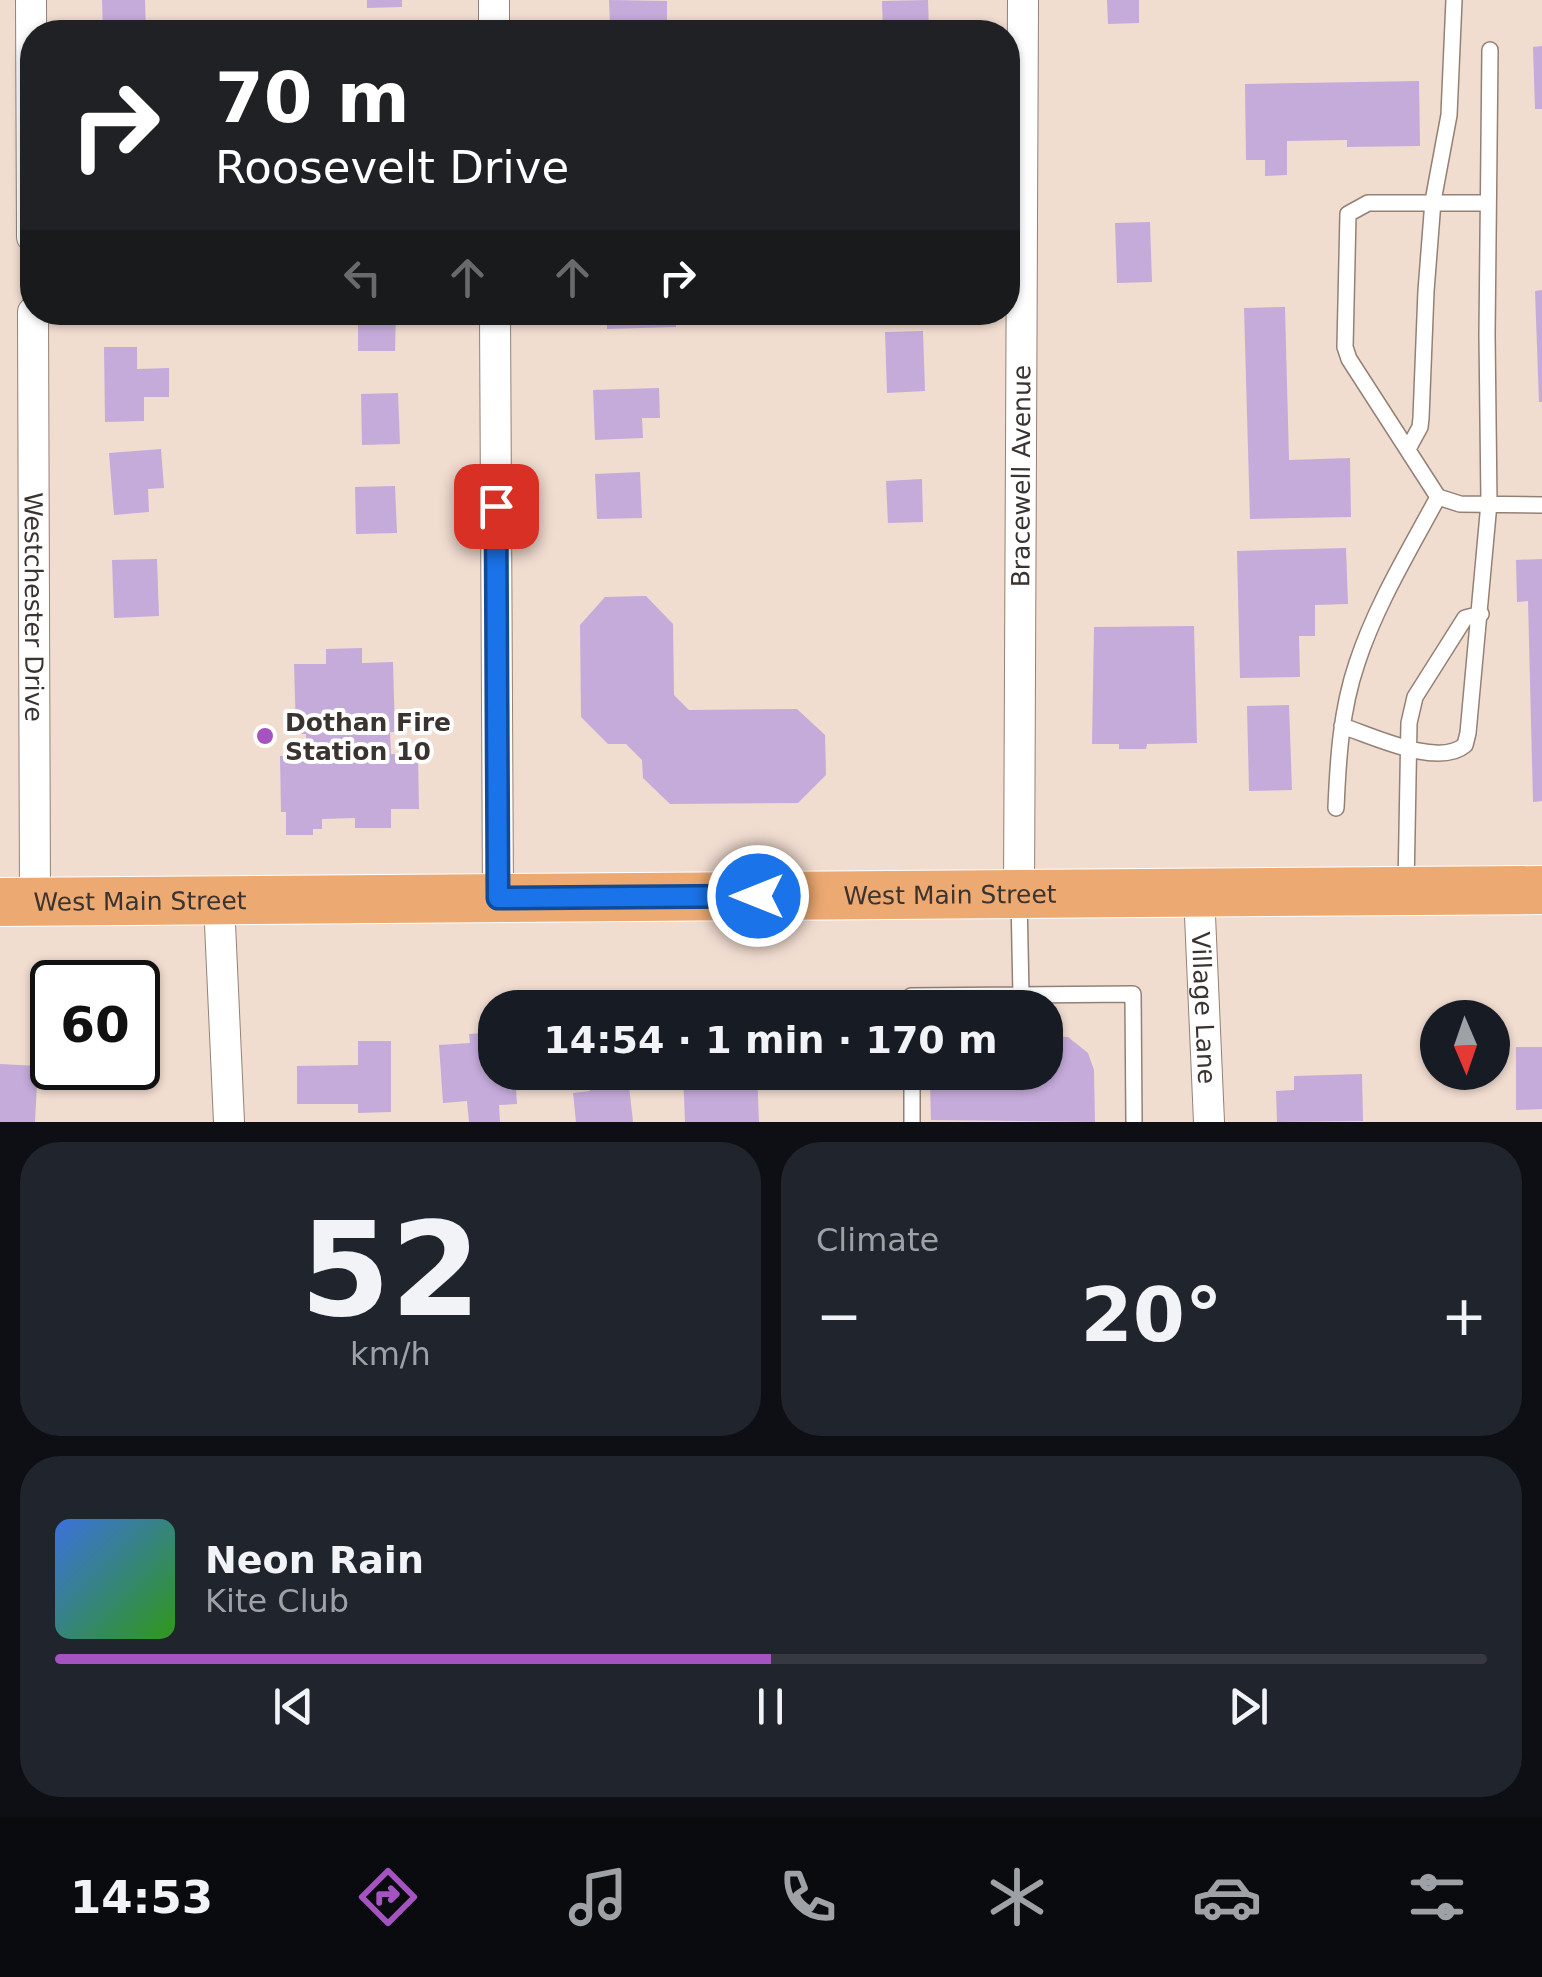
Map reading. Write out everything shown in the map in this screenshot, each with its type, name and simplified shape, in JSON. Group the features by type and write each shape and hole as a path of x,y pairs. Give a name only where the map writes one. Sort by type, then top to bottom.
{"main road":[{"name":"West Main Street","path":"18,902 1542,890"}],"street":[{"name":"Bracewell Avenue","path":"1019,894 1023,0"},
{"name":"Westchester Drive","path":"18,902 33,325"},
{"path":"495,325 498,898"},
{"name":"Village Lane","path":"1198,893 1209,1122"},
{"path":"219,902 230,1122"}],"lane":[{"path":"1408,449 1422,418 1433,202 1448,115 1454,0"},
{"path":"1342,726 1407,748 1446,754 1465,745 1490,504 1490,50"},
{"path":"1487,203 1368,203 1348,214 1345,347 1438,496 1460,504 1542,505"},
{"path":"1336,808 1342,726 1357,663 1383,599 1438,496"},
{"path":"1406,891 1407,748 1416,696 1465,618 1481,614"},
{"path":"1019,894 1021,990"},
{"path":"1063,995 1133,994 1134,1122"},
{"path":"912,1090 912,1122"}],"building":[{"path":"102,0 145,0 146,20 103,20"},
{"path":"367,0 402,0 402,7 367,8"},
{"path":"609,0 667,1 667,20 610,20"},
{"path":"928,0 929,20 883,20 882,1"},
{"path":"1107,0 1139,0 1139,23 1108,24"},
{"path":"1542,46 1542,109 1535,109 1533,47"},
{"path":"1419,81 1420,146 1347,147 1347,140 1287,141 1287,175 1265,176 1265,160 1246,160 1245,84"},
{"path":"1150,222 1152,282 1117,283 1115,223"},
{"path":"1542,290 1542,402 1539,402 1535,291"},
{"path":"1285,307 1289,460 1350,458 1351,517 1250,519 1244,308"},
{"path":"358,325 396,325 395,351 358,351"},
{"path":"607,325 676,325 676,327 607,329"},
{"path":"923,331 925,391 887,393 885,332"},
{"path":"104,347 137,347 137,369 169,368 169,397 144,397 144,421 105,422"},
{"path":"659,388 660,418 642,418 643,438 595,440 593,390"},
{"path":"398,393 400,444 362,445 361,394"},
{"path":"161,449 164,488 148,489 149,512 114,515 109,453"},
{"path":"640,472 642,518 597,519 595,474"},
{"path":"922,479 923,522 888,523 886,481"},
{"path":"395,486 397,533 356,534 355,487"},
{"path":"1346,548 1348,604 1315,605 1315,636 1299,636 1300,677 1240,678 1237,551"},
{"path":"157,559 159,616 114,618 112,560"},
{"path":"1542,559 1542,801 1533,802 1528,601 1517,602 1516,560"},
{"path":"646,596 673,624 674,695 689,710 797,709 825,735 826,775 798,803 670,804 643,778 642,760 626,744 608,744 581,717 580,625 605,597"},
{"path":"1194,626 1197,743 1147,744 1146,749 1092,744 1094,627"},
{"path":"362,648 362,663 393,662 395,732 390,732 391,754 418,754 419,809 391,809 391,828 355,828 355,818 322,819 322,829 313,829 313,835 286,835 286,812 281,812 280,756 306,756 306,734 296,734 294,664 326,664 326,649"},
{"path":"1289,705 1292,790 1249,791 1247,706"},
{"path":"478,1033 478,1090 516,1090 517,1104 499,1105 500,1122 469,1122 467,1101 443,1103 439,1045 470,1043 469,1034"},
{"path":"1063,1037 1088,1053 1094,1070 1095,1122 931,1120 930,1090 1063,1090"},
{"path":"358,1041 391,1041 391,1112 358,1113 358,1104 297,1104 297,1066 358,1065"},
{"path":"1516,1047 1542,1047 1542,1109 1516,1110"},
{"path":"0,1064 30,1066 30,1090 37,1090 35,1122 0,1122"},
{"path":"1362,1074 1363,1121 1277,1122 1276,1091 1294,1090 1294,1076"},
{"path":"629,1090 633,1122 576,1122 573,1093"},
{"path":"684,1090 758,1090 759,1122 685,1122"}],"place":[{"name":"Dothan Fire Station 10","path":"265,736"}],"route":[{"path":"496,506 498,898 758,896"}]}
